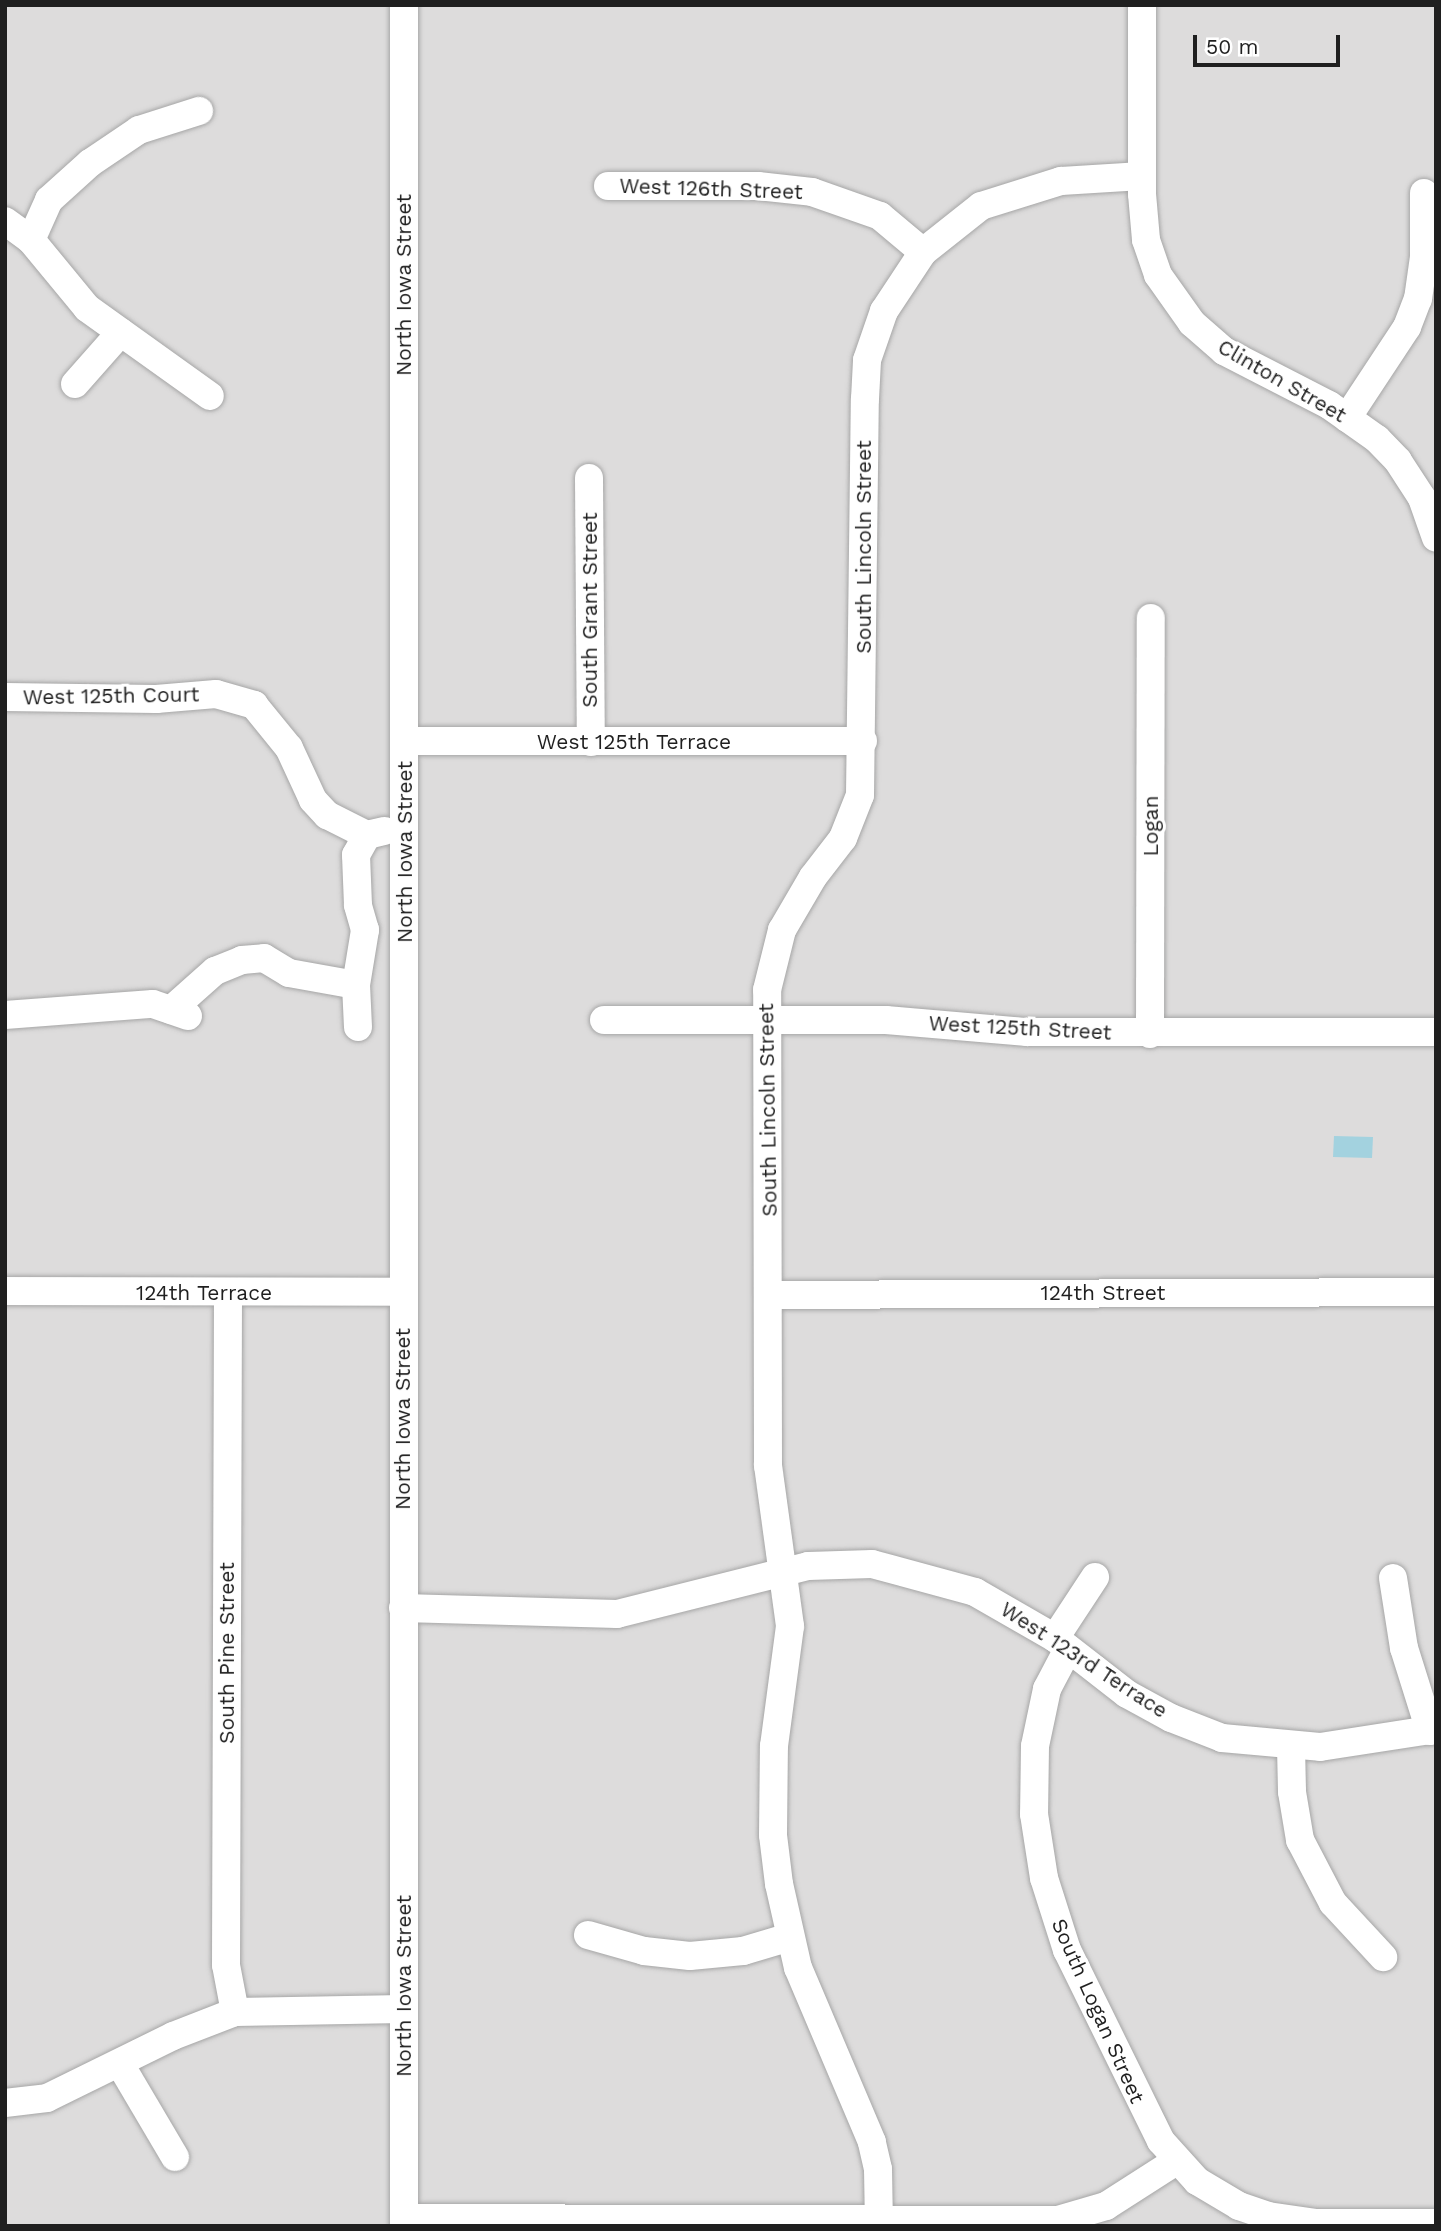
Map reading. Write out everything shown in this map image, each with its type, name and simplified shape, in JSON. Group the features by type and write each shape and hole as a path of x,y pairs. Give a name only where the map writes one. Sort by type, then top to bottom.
{"street":[{"name":"North Iowa Street","path":"404,5 404,2222 879,2221 1082,2216 1130,2193 1176,2161"},
{"name":"Clinton Street","path":"1142,5 1142,176 1150,252 1171,298 1192,323 1224,351 1346,418 1398,461 1422,498 1436,538"},
{"path":"32,240 49,201 90,163 139,130 199,111"},
{"name":"South Lincoln Street","path":"879,2221 872,2141 808,1996 790,1937 779,1884 772,1786 789,1655 784,1571 768,1466 770,1294 766,989 782,930 855,814 863,741 867,360 884,311 923,252 981,206 1027,188 1061,181 1142,176"},
{"name":"West 126th Street","path":"608,186 758,187 812,192 880,216 923,252"},
{"path":"1346,418 1407,327 1418,299 1424,257 1424,193"},
{"path":"5,221 32,240 87,308 210,396"},
{"path":"75,384 121,332"},
{"name":"South Grant Street","path":"589,478 591,743"},
{"name":"Logan","path":"1150,1034 1151,618"},
{"name":"West 125th Court","path":"5,697 156,699 216,694 254,705 289,748 313,800 327,815 367,835"},
{"name":"West 125th Terrace","path":"405,740 591,743 863,741"},
{"path":"358,1027 356,985 365,930 358,905 356,855 367,835 405,826"},
{"path":"5,1015 153,1004 179,1013 215,971 242,960 264,958 289,973 356,985"},
{"name":"West 125th Street","path":"604,1020 886,1020 1027,1032 1150,1034 1436,1032"},
{"name":"124th Terrace","path":"5,1291 228,1294 403,1292"},
{"name":"124th Street","path":"770,1294 1436,1292"},
{"name":"South Pine Street","path":"228,1294 226,1965 235,2012"},
{"name":"West 123rd Terrace","path":"403,1608 617,1614 784,1571 872,1564 975,1592 1061,1644 1107,1680 1171,1718 1222,1738 1291,1747 1366,1743 1433,1730"},
{"name":"South Logan Street","path":"1095,1577 1061,1644 1047,1689 1035,1746 1034,1814 1044,1878 1067,1950 1146,2114 1176,2161 1219,2196 1268,2216 1317,2223 1436,2223"},
{"path":"1393,1578 1404,1648 1433,1730"},
{"path":"1291,1747 1292,1792 1300,1840 1333,1903 1383,1957"},
{"path":"587,1935 644,1951 690,1956 743,1951 790,1937"},
{"path":"5,2103 47,2098 173,2036 235,2012 403,2009"},
{"path":"120,2064 175,2157"}],"shaded area":[{"path":"5,5 1436,5 1436,2226 5,2226"}],"water":[{"path":"1334,1136 1373,1137 1372,1158 1333,1157"}]}
